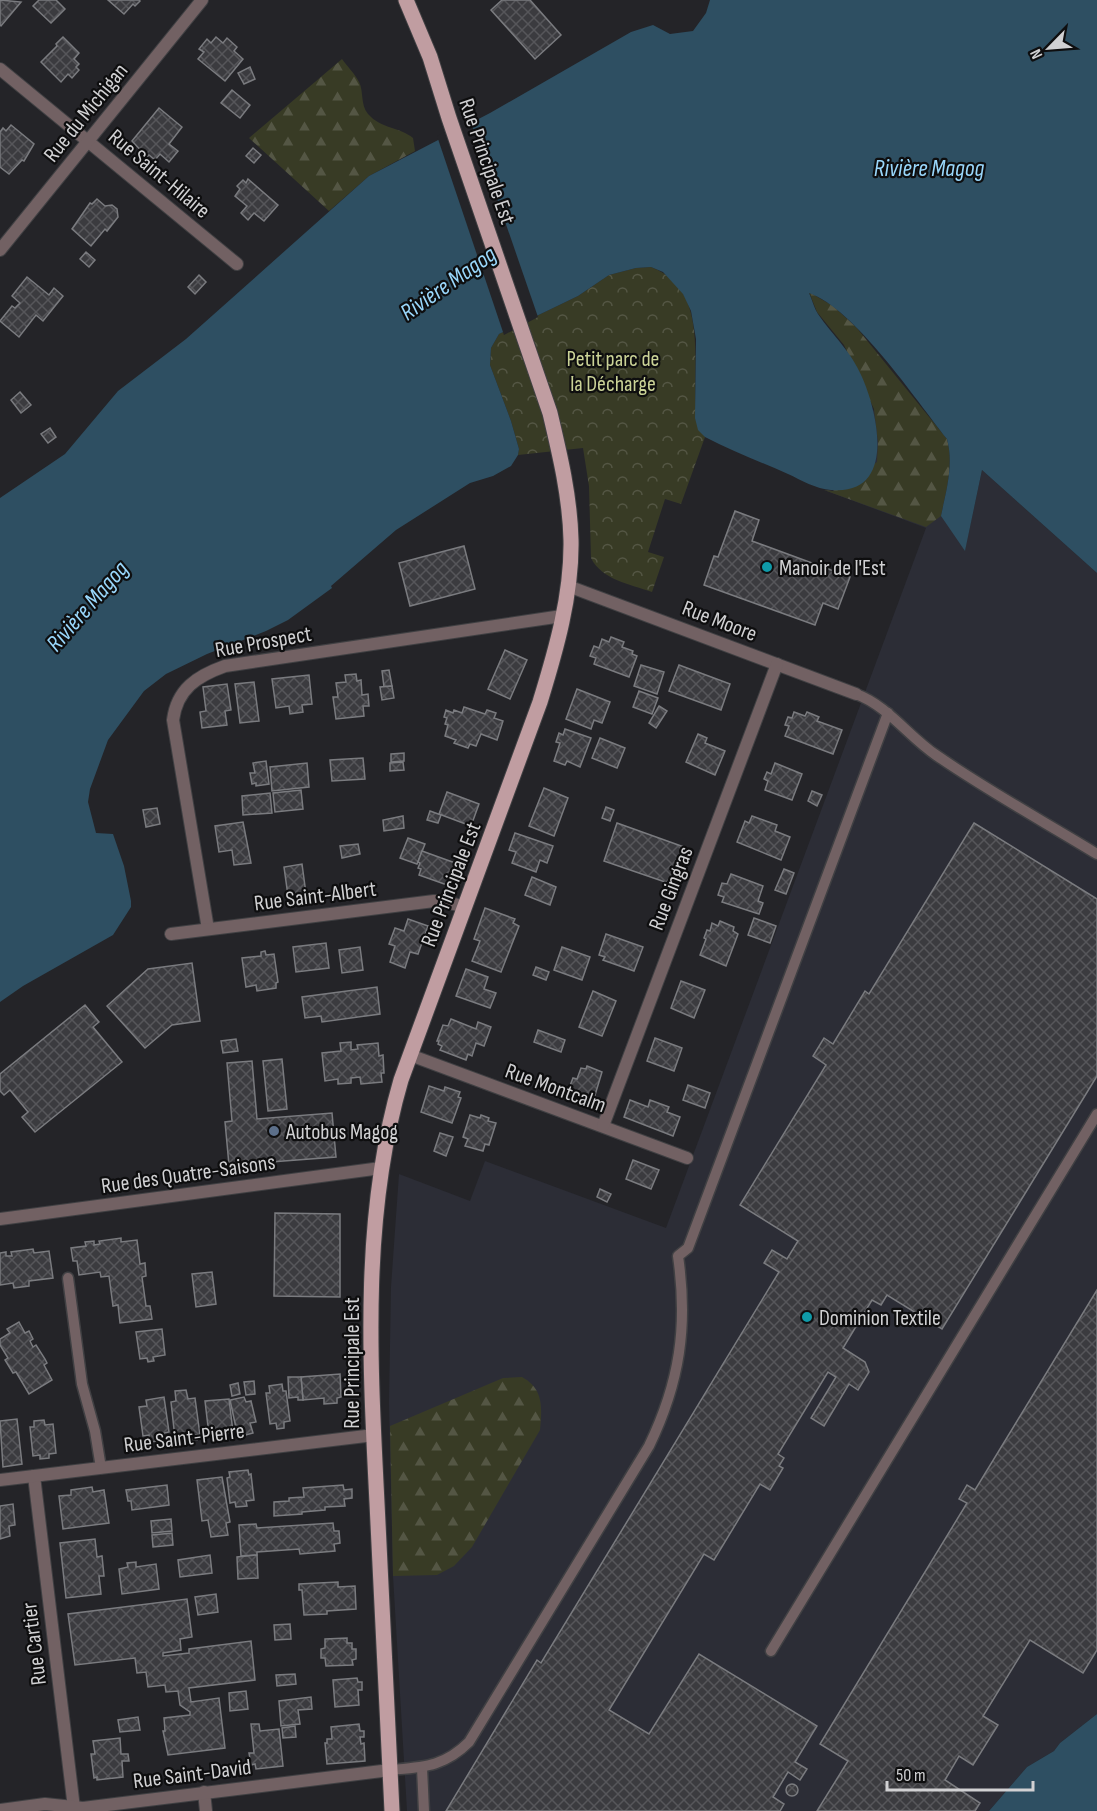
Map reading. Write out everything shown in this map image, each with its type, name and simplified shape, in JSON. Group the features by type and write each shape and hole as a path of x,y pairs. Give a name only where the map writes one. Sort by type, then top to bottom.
{"main road":[{"name":"Rue Principale Est","path":"392,1811 374,1435 371,1317 381,1168 394,1105 410,1055 540,702 568,586 571,542 561,457 550,413 430,57 406,0"}],"street":[{"name":"Rue du Michigan","path":"0,250 202,0"},
{"name":"Rue Saint-Hilaire","path":"0,69 237,264"},
{"name":"Rue Moore","path":"568,586 856,694"},
{"name":"Rue Prospect","path":"208,929 173,720 177,700 189,684 210,671 225,666 562,616"},
{"name":"Rue Gingras","path":"603,1126 777,664"},
{"name":"Rue Saint-Albert","path":"171,934 434,901 464,907"},
{"name":"Rue Montcalm","path":"410,1055 687,1158"},
{"name":"Rue des Quatre-Saisons","path":"0,1219 381,1168"},
{"name":"Rue Saint-Pierre","path":"0,1480 374,1435"},
{"name":"Rue Cartier","path":"34,1476 74,1808"},
{"name":"Rue Saint-David","path":"0,1810 45,1804 74,1808 390,1770"},
{"path":"204,1792 206,1811"}],"lane":[{"path":"856,694 872,700 934,754 1097,854"},
{"path":"390,1770 435,1765 459,1752 477,1731 649,1446 660,1424 675,1377 682,1329 683,1305 678,1256 688,1248 888,713"},
{"path":"771,1651 1097,1114"},
{"path":"68,1278 82,1384 97,1440 101,1468"},
{"path":"422,1768 424,1811"}],"shaded area":[{"path":"874,409 965,550 982,470 1097,573 1097,1714 1060,1743 1054,1751 1027,1767 989,1811 407,1811 393,1576 389,1402 391,1287 399,1174 470,1201 485,1161 666,1228 926,528 824,490 833,491"}],"green space":[{"path":"342,59 359,82 368,114 379,123 408,134 413,138 415,151 369,176 329,211 249,138"},
{"name":"Petit parc de la Décharge","path":"651,267 669,277 682,292 690,309 694,328 697,415 699,427 705,437 681,504 665,499 648,552 664,557 652,592 609,576 591,558 589,486 583,448 518,455 519,449 511,421 490,365 491,348 499,334 578,296 609,275 636,268"},
{"path":"809,292 833,306 856,327 947,439 950,458 941,516 926,527 824,490 833,491 877,462 878,442 874,409 844,345 817,312"},
{"path":"522,1377 538,1393 541,1407 540,1430 472,1547 454,1566 437,1575 393,1576 390,1426 503,1378"}],"water":[{"name":"Rivière Magog","path":"710,0 1097,0 1097,573 982,470 965,551 941,516 950,458 947,439 883,357 845,317 827,302 809,293 818,314 858,368 868,392 877,430 874,466 866,480 852,488 831,490 814,486 705,437 698,430 695,418 696,339 691,311 683,294 663,272 651,267 636,268 609,275 578,296 499,334 491,348 490,365 519,449 511,466 493,476 470,483 396,530 331,586 332,588 288,620 166,674 144,691 108,740 90,789 88,802 96,833 113,834 124,866 131,907 113,935 23,986 0,1002 0,498 65,454 118,391 186,339 369,176 490,113 631,32 653,25 670,34 693,31 706,13"},
{"path":"1097,1714 1097,1811 989,1811 1027,1767 1054,1751 1060,1743"}],"pier":[{"path":"470,120 538,317 504,335 437,136"}],"building":[{"path":"0,0 21,2 1,26 0,25"},
{"path":"39,0 56,0 65,9 51,23 33,6"},
{"path":"108,0 140,1 135,6 133,4 124,14"},
{"path":"502,0 530,0 561,35 535,59 491,10"},
{"path":"63,37 79,53 74,59 79,64 76,67 79,70 72,78 68,74 61,82 41,62"},
{"path":"216,37 223,43 227,38 237,47 234,51 243,59 225,81 198,59 204,52 199,49 207,39 211,43"},
{"path":"250,67 255,79 244,84 238,73"},
{"path":"232,90 250,105 240,118 221,103"},
{"path":"159,108 182,127 169,144 178,151 169,162 160,154 155,160 149,155 147,157 132,141"},
{"path":"11,125 34,144 24,161 22,160 9,174 0,167 0,132 3,128 6,131"},
{"path":"253,148 261,155 254,163 246,156"},
{"path":"248,179 278,205 264,221 254,213 248,220 241,213 247,206 235,196 240,189 237,186 243,180 246,183"},
{"path":"97,199 105,206 112,205 117,209 118,217 91,246 72,229 90,203 92,204"},
{"path":"86,252 95,260 89,267 80,259"},
{"path":"199,275 206,282 195,294 188,287"},
{"path":"27,277 49,295 54,288 63,296 43,321 36,315 19,337 0,321 12,306 15,308 20,303 12,296"},
{"path":"20,392 31,405 21,413 11,400"},
{"path":"50,428 56,437 48,443 41,434"},
{"name":"Manoir de l'Est","path":"735,511 759,520 752,541 850,577 838,609 823,603 815,625 704,585 714,556 718,557"},
{"path":"464,546 475,589 410,606 399,563"},
{"path":"611,637 624,642 622,647 633,651 632,654 637,656 629,677 594,664 596,658 590,656 594,646 599,648 602,639 609,642"},
{"path":"505,650 527,660 510,699 488,689"},
{"path":"641,665 664,672 657,694 634,686"},
{"path":"679,665 730,684 721,710 669,691"},
{"path":"389,670 392,686 384,687 382,671"},
{"path":"356,674 357,681 361,680 362,695 368,694 369,706 363,706 364,716 336,719 333,697 338,697 336,683 346,682 345,675"},
{"path":"309,675 312,704 302,705 303,712 290,714 289,706 276,708 272,679"},
{"path":"254,682 259,721 240,723 235,684"},
{"path":"227,684 231,710 225,711 227,725 202,728 200,712 206,711 203,687"},
{"path":"392,686 394,698 382,700 380,687"},
{"path":"577,689 610,702 602,723 594,720 591,729 566,719"},
{"path":"639,691 658,698 652,714 633,707"},
{"path":"659,706 667,711 656,728 649,723"},
{"path":"464,707 485,714 487,710 496,713 494,718 503,721 497,740 481,734 476,746 470,744 468,748 454,743 456,740 445,736 448,725 445,724 447,718 444,717 446,710 462,713"},
{"path":"794,712 805,716 807,712 819,717 817,721 842,730 833,754 785,736 789,726 785,725 788,717 792,718"},
{"path":"565,729 591,738 580,767 567,761 565,765 554,761 560,743 556,742 559,733 563,735"},
{"path":"698,734 707,738 705,743 725,751 715,775 686,762"},
{"path":"600,738 625,748 617,768 592,758"},
{"path":"404,753 404,761 391,762 391,754"},
{"path":"363,758 365,779 332,781 330,760"},
{"path":"266,761 269,784 256,786 256,783 252,784 250,773 255,773 253,763"},
{"path":"403,762 404,770 390,771 390,763"},
{"path":"307,763 309,787 272,791 270,767"},
{"path":"775,763 802,774 792,800 765,790 768,781 764,779 767,772 771,774"},
{"path":"544,788 568,798 554,836 529,826"},
{"path":"301,790 303,809 275,812 273,793"},
{"path":"812,791 822,795 817,806 808,801"},
{"path":"447,792 479,804 471,826 439,814"},
{"path":"270,793 272,813 243,815 242,796"},
{"path":"606,807 614,810 610,821 602,818"},
{"path":"157,808 160,824 146,827 143,810"},
{"path":"430,811 441,815 438,823 427,820"},
{"path":"403,816 404,828 384,831 383,820"},
{"path":"752,816 777,825 775,831 790,837 781,860 737,842 745,821 749,823"},
{"path":"243,822 251,863 234,865 232,850 219,852 215,826"},
{"path":"617,823 684,847 671,884 604,861"},
{"name":"Dominion Textile","path":"974,823 1097,899 1097,1076 942,1329 887,1295 881,1305 872,1300 843,1348 865,1362 869,1372 858,1390 849,1384 824,1426 811,1418 836,1377 828,1372 778,1454 784,1458 779,1466 783,1468 770,1490 760,1484 714,1560 704,1554 609,1710 649,1734 699,1654 817,1726 795,1762 807,1769 800,1780 788,1772 773,1797 784,1804 780,1811 446,1811 537,1660 541,1663 779,1272 764,1263 772,1250 787,1259 798,1241 740,1205 826,1065 813,1056 824,1038 833,1044 865,991 869,994"},
{"path":"515,833 553,846 547,863 540,860 536,872 512,863 516,852 509,850"},
{"path":"408,838 425,844 417,864 400,858"},
{"path":"358,844 360,854 342,858 340,846"},
{"path":"422,851 458,864 450,886 419,875 421,869 418,868 420,863 418,862"},
{"path":"302,864 307,901 289,903 284,867"},
{"path":"784,869 794,873 786,894 775,890"},
{"path":"731,874 763,886 758,901 763,903 759,914 722,902 724,897 718,895 722,883 727,884"},
{"path":"532,877 556,887 550,905 525,895"},
{"path":"485,908 515,919 513,923 519,926 501,972 472,961 480,941 474,939"},
{"path":"754,918 776,926 770,943 748,935"},
{"path":"408,919 428,926 418,954 410,952 405,968 390,962 395,946 389,944 395,928 404,931"},
{"path":"720,921 734,927 733,931 738,934 726,966 700,955 707,930 710,931 712,923 718,926"},
{"path":"606,934 643,947 634,971 603,960 605,957 599,955"},
{"path":"326,943 329,968 296,972 293,947"},
{"path":"360,947 363,970 342,973 339,950"},
{"path":"562,947 590,957 582,980 554,970"},
{"path":"265,951 266,955 274,954 278,982 276,988 257,991 256,985 246,987 242,958 261,956 261,952"},
{"path":"192,963 200,1021 172,1025 145,1048 107,1006 148,969"},
{"path":"536,967 549,972 546,980 533,975"},
{"path":"466,969 488,977 484,989 496,993 490,1008 456,996"},
{"path":"681,981 705,990 694,1018 671,1008"},
{"path":"377,987 380,1014 322,1022 321,1016 305,1018 302,997"},
{"path":"593,991 616,1001 602,1036 579,1027"},
{"path":"85,1005 99,1022 93,1027 122,1062 35,1132 22,1117 28,1112 10,1090 4,1095 0,1091 0,1074"},
{"path":"451,1019 476,1029 478,1022 491,1027 484,1046 476,1043 472,1056 468,1054 466,1060 440,1050 442,1046 437,1041 443,1025 448,1026"},
{"path":"538,1030 565,1040 561,1052 534,1042"},
{"path":"655,1038 682,1048 674,1071 647,1061"},
{"path":"236,1039 238,1051 223,1053 221,1041"},
{"path":"351,1042 351,1050 358,1049 357,1045 378,1043 379,1056 383,1055 382,1082 361,1084 360,1077 351,1078 351,1083 338,1084 338,1079 325,1081 322,1053 341,1051 340,1043"},
{"path":"282,1059 287,1109 268,1111 263,1061"},
{"path":"252,1061 257,1119 332,1113 336,1157 229,1165 225,1122 232,1121 227,1063"},
{"path":"587,1066 602,1072 592,1105 570,1097 572,1092 568,1091 573,1078 577,1079 581,1068 586,1069"},
{"path":"688,1085 710,1093 705,1108 683,1100"},
{"path":"429,1086 444,1091 445,1087 460,1092 458,1097 461,1098 452,1123 421,1112"},
{"path":"630,1100 648,1107 650,1100 669,1107 667,1112 680,1117 673,1136 624,1117"},
{"path":"470,1115 480,1118 481,1115 489,1118 488,1121 496,1123 489,1145 485,1144 483,1151 465,1146 468,1139 463,1137"},
{"path":"440,1133 453,1137 446,1156 434,1151"},
{"path":"633,1160 659,1170 651,1189 626,1179"},
{"path":"600,1189 611,1194 607,1202 597,1197"},
{"path":"275,1213 340,1214 340,1297 274,1296"},
{"path":"121,1238 121,1242 137,1240 140,1264 145,1263 146,1276 142,1277 146,1306 150,1306 152,1319 120,1323 118,1305 113,1306 109,1276 101,1277 100,1272 79,1275 77,1261 73,1261 71,1248 86,1246 85,1242 94,1241 94,1245 100,1244 99,1241"},
{"path":"33,1249 34,1253 49,1251 53,1278 29,1281 29,1286 14,1288 13,1283 0,1285 0,1253 6,1252 6,1256 12,1256 11,1252"},
{"path":"212,1272 216,1304 196,1307 192,1274"},
{"path":"1097,1290 1097,1650 1083,1673 1030,1640 983,1716 998,1725 973,1765 959,1756 945,1780 980,1803 975,1811 817,1811 848,1761 820,1744 967,1503 959,1499 967,1485 975,1490"},
{"path":"19,1322 25,1333 29,1331 33,1339 30,1341 33,1347 36,1345 45,1359 47,1363 44,1365 52,1380 29,1394 16,1372 13,1373 5,1360 8,1358 0,1345 0,1339 10,1333 7,1329"},
{"path":"162,1329 165,1355 153,1357 154,1361 148,1362 147,1358 140,1359 136,1332"},
{"path":"340,1374 341,1397 337,1398 337,1403 324,1404 324,1398 303,1400 301,1377"},
{"path":"288,1377 301,1377 303,1400 298,1400 298,1397 289,1398"},
{"path":"254,1381 255,1394 246,1395 244,1382"},
{"path":"238,1383 240,1394 232,1396 230,1385"},
{"path":"282,1384 283,1391 286,1391 290,1421 284,1422 284,1428 277,1429 276,1423 270,1424 266,1393 270,1393 269,1386"},
{"path":"186,1390 188,1399 195,1398 200,1435 196,1435 197,1440 180,1442 180,1437 175,1438 171,1402 176,1401 175,1391"},
{"path":"164,1397 169,1432 164,1433 165,1440 150,1442 149,1435 143,1436 139,1407 147,1406 146,1400"},
{"path":"244,1397 246,1402 251,1401 256,1422 250,1423 253,1433 238,1437 230,1400"},
{"path":"229,1399 233,1432 222,1434 223,1439 213,1440 212,1435 209,1435 205,1401"},
{"path":"17,1419 22,1464 3,1467 0,1421"},
{"path":"44,1420 45,1425 53,1424 56,1453 49,1454 49,1458 40,1459 40,1455 33,1456 30,1427 34,1427 34,1421"},
{"path":"248,1470 249,1475 251,1474 254,1500 246,1501 247,1506 236,1507 235,1502 230,1503 227,1478 230,1477 229,1472"},
{"path":"222,1477 230,1522 226,1523 228,1535 211,1537 208,1520 202,1521 197,1480"},
{"path":"167,1485 169,1505 132,1510 126,1490"},
{"path":"343,1485 344,1490 352,1489 352,1498 344,1499 345,1506 325,1507 325,1510 302,1512 302,1514 274,1516 274,1502 304,1497 303,1488"},
{"path":"92,1487 93,1492 104,1490 109,1523 63,1529 59,1496 71,1495 71,1490"},
{"path":"13,1504 15,1525 9,1526 10,1536 0,1539 0,1506"},
{"path":"171,1519 172,1531 152,1533 151,1521"},
{"path":"333,1523 334,1531 339,1531 340,1543 334,1544 335,1551 300,1554 299,1549 257,1552 257,1555 241,1556 239,1525 256,1524 257,1528"},
{"path":"172,1533 173,1545 153,1547 152,1535"},
{"path":"95,1539 97,1557 102,1556 104,1576 99,1576 101,1594 66,1598 60,1543"},
{"path":"210,1555 212,1573 180,1577 178,1560"},
{"path":"257,1555 258,1578 238,1579 237,1557"},
{"path":"136,1562 136,1567 156,1564 159,1589 122,1594 119,1569 128,1567 127,1563"},
{"path":"338,1582 338,1587 355,1586 356,1609 304,1615 302,1590 299,1590 299,1584"},
{"path":"216,1594 218,1612 198,1615 195,1597"},
{"path":"187,1599 192,1637 180,1639 181,1650 163,1653 163,1656 189,1653 189,1649 251,1641 255,1680 189,1688 191,1702 219,1698 225,1748 168,1755 163,1731 165,1731 164,1718 190,1715 190,1712 180,1705 178,1691 166,1692 165,1685 148,1687 146,1672 137,1673 135,1658 75,1665 68,1614"},
{"path":"290,1624 291,1639 275,1640 274,1625"},
{"path":"347,1638 347,1643 352,1643 352,1649 356,1649 356,1659 352,1660 353,1665 326,1666 325,1658 321,1658 321,1649 325,1648 325,1639"},
{"path":"295,1674 296,1684 277,1686 276,1675"},
{"path":"357,1678 358,1682 362,1682 362,1690 358,1690 359,1705 335,1707 333,1680"},
{"path":"246,1691 248,1709 230,1711 229,1693"},
{"path":"311,1697 312,1709 298,1710 300,1724 281,1726 279,1701"},
{"path":"138,1717 140,1730 120,1732 118,1720"},
{"path":"251,1724 259,1724 260,1731 279,1729 283,1766 256,1769 255,1764 251,1765 249,1753 254,1753"},
{"path":"359,1724 360,1731 364,1731 364,1737 360,1737 361,1744 364,1743 365,1761 327,1764 325,1743 327,1739 332,1739 331,1727"},
{"path":"295,1726 296,1737 283,1738 282,1728"},
{"path":"120,1738 121,1754 128,1754 129,1761 122,1761 123,1777 97,1780 97,1777 94,1778 91,1754 95,1754 93,1741"},
{"path":"792,1784 798,1790 792,1796 786,1790"}],"place":[{"name":"Manoir de l'Est","path":"767,567"},
{"name":"Autobus Magog","path":"274,1131"},
{"name":"Dominion Textile","path":"807,1317"}]}
